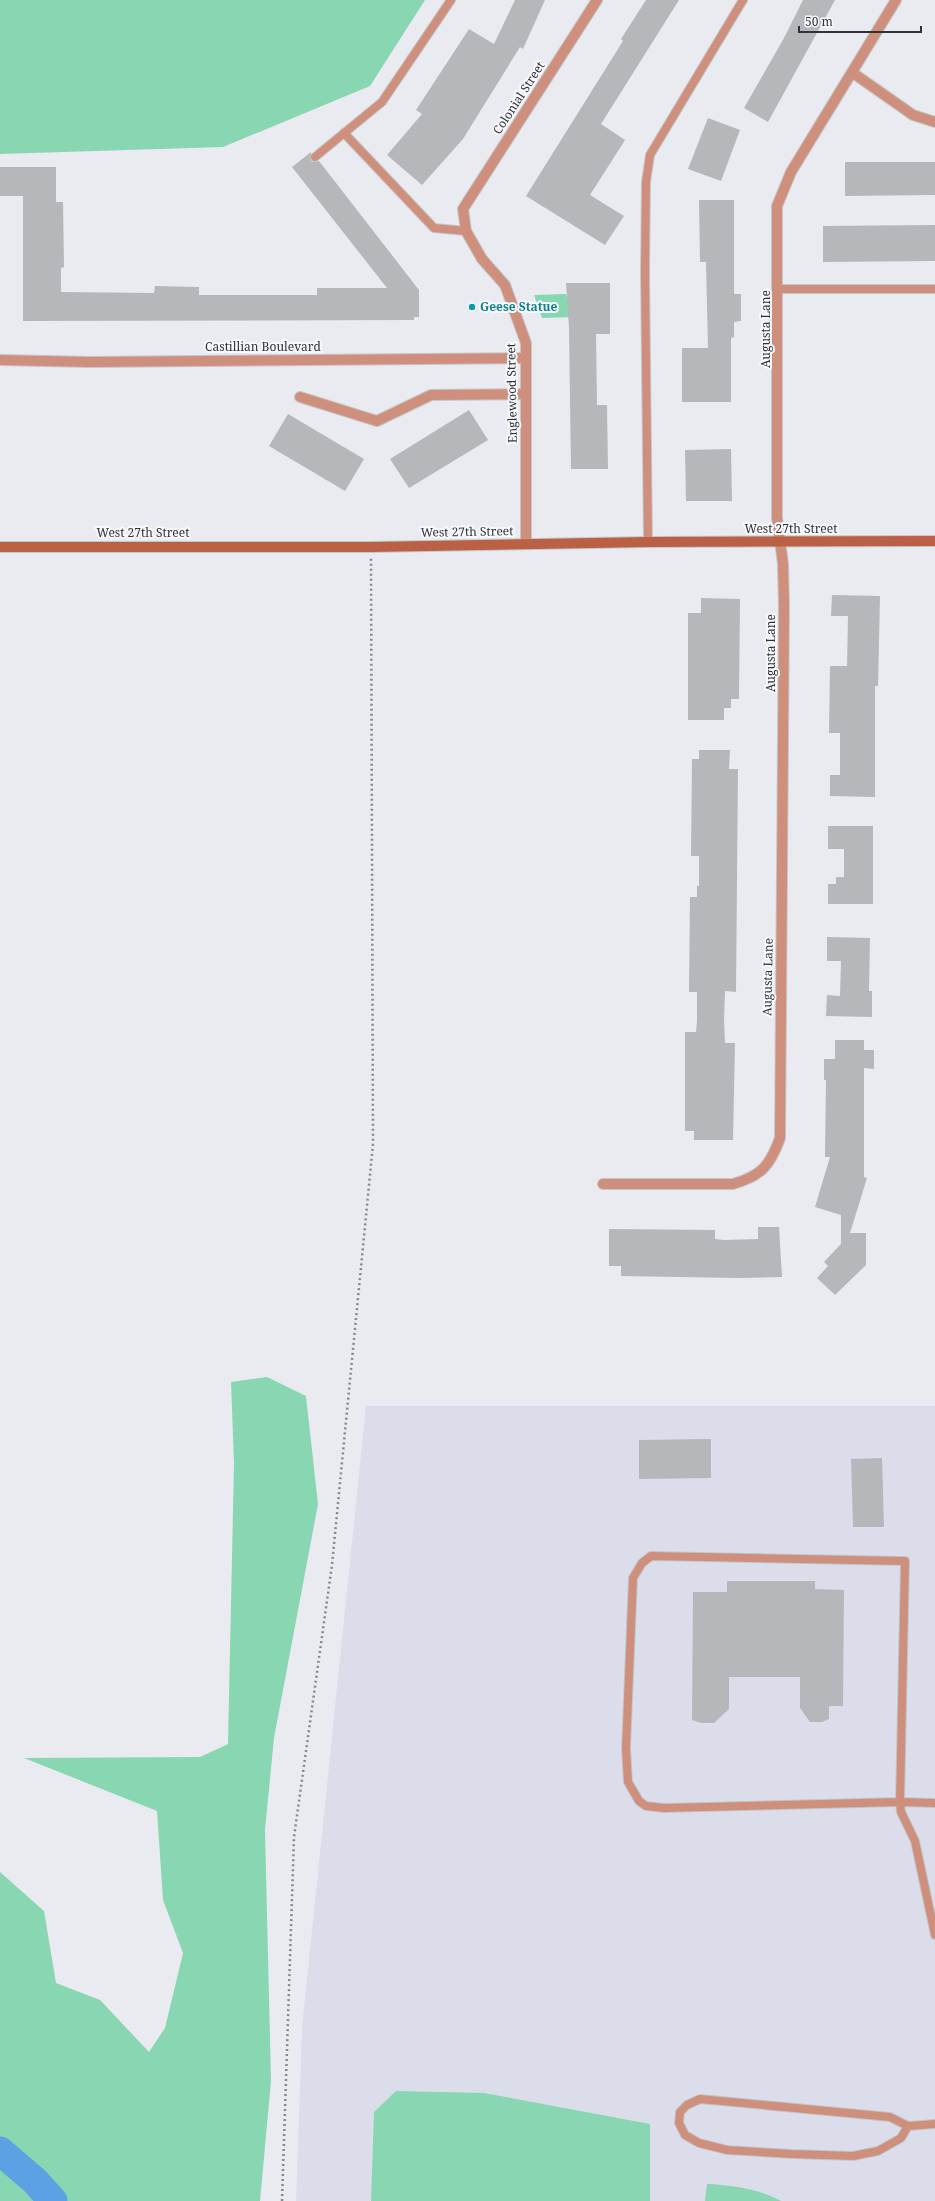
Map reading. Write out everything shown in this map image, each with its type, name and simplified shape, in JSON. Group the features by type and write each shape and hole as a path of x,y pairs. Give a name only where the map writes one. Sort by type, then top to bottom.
{"main road":[{"name":"West 27th Street","path":"0,547 371,547 648,542 935,541"}],"street":[{"name":"Colonial Street","path":"463,209 597,0"},
{"name":"Augusta Lane","path":"603,1184 733,1184 749,1179 763,1170 773,1158 780,1138 784,616 781,541 778,518 778,206 791,172 853,73 896,0"},
{"path":"853,73 913,115 935,122"},
{"name":"Englewood Street","path":"463,209 466,231 482,259 505,285 526,343 526,544"},
{"name":"Castillian Boulevard","path":"0,360 90,362 526,358"},
{"path":"300,397 377,421 431,395 526,394"}],"lane":[{"path":"316,157 382,102 451,0"},
{"path":"648,542 644,272 646,182 650,155 743,0"},
{"path":"344,133 434,228 466,231"},
{"path":"778,289 935,289"},
{"path":"935,1802 900,1802 664,1808 646,1806 639,1800 628,1782 626,1748 633,1578 642,1563 652,1556 904,1561 900,1802 901,1812 915,1841 935,1935"},
{"path":"908,2126 901,2138 878,2151 853,2156 727,2150 699,2143 684,2134 679,2123 680,2112 688,2105 700,2099 890,2117 908,2126 935,2124"}],"path":[{"path":"282,2201 294,1837 332,1565 373,1144 371,547"}],"shaded area":[{"path":"366,1406 935,1406 935,2201 296,2201 302,2028"}],"green space":[{"path":"0,0 425,0 370,86 223,147 0,154"},
{"path":"566,294 567,298 574,298 574,317 542,318 534,295"},
{"path":"267,1377 306,1396 318,1504 274,1738 265,1830 271,2081 260,2201 0,2201 0,1872 44,1911 56,1983 100,2000 149,2052 165,2028 183,1953 163,1900 157,1811 24,1758 200,1757 228,1744 234,1463 231,1382"},
{"path":"396,2091 484,2093 650,2124 650,2201 371,2201 374,2112"},
{"path":"707,2184 745,2188 764,2193 781,2201 705,2201"}],"building":[{"path":"515,0 545,0 523,49 520,47 463,139 422,185 387,155 422,114 416,110 469,29 494,44"},
{"path":"646,0 679,0 601,124 625,140 590,195 624,216 605,245 526,196 623,41 621,39"},
{"path":"803,0 835,0 768,122 744,108 784,38"},
{"path":"708,118 740,130 721,181 688,169"},
{"path":"311,152 311,160 313,162 319,161 419,290 419,317 414,317 414,320 23,321 23,196 0,196 0,167 56,167 56,202 63,202 64,267 61,268 61,292 154,293 155,286 199,287 199,295 317,295 317,288 387,288 292,167"},
{"path":"845,162 935,162 935,195 845,196"},
{"path":"699,200 734,200 734,294 741,294 741,321 734,322 734,337 731,338 731,402 682,402 682,348 708,348 706,262 700,262"},
{"path":"935,225 935,261 823,262 823,226"},
{"path":"566,283 610,283 610,334 596,334 597,405 607,405 608,469 571,469 569,328"},
{"path":"469,410 488,440 409,488 390,459"},
{"path":"288,414 364,459 345,491 269,446"},
{"path":"731,449 732,501 686,501 685,450"},
{"path":"832,595 880,596 878,686 875,686 875,797 830,796 830,775 840,775 840,733 829,733 830,666 847,666 848,616 831,616"},
{"path":"701,598 740,599 739,699 731,699 731,708 724,708 724,720 688,720 688,613 701,613"},
{"path":"699,750 730,750 729,769 738,769 736,992 725,991 724,1021 725,1043 735,1043 733,1140 694,1140 694,1131 685,1131 685,1032 696,1032 697,1021 697,992 689,992 690,897 697,897 697,886 699,886 699,856 691,856 692,759 699,759"},
{"path":"828,826 873,826 873,904 828,904 828,884 836,884 836,877 844,877 844,849 828,849"},
{"path":"827,937 870,938 869,991 872,991 872,1017 826,1016 827,995 840,996 841,961 827,961"},
{"path":"835,1040 864,1040 864,1050 874,1050 874,1069 864,1068 864,1177 867,1178 850,1233 866,1233 866,1265 835,1295 817,1278 828,1266 824,1262 841,1244 841,1215 815,1207 830,1157 825,1157 826,1080 824,1080 824,1059 835,1059"},
{"path":"758,1227 779,1227 782,1277 737,1278 621,1276 621,1266 609,1266 609,1229 715,1230 715,1239 724,1240 758,1239"},
{"path":"711,1439 711,1478 639,1479 639,1440"},
{"path":"882,1458 884,1527 853,1527 851,1459"},
{"path":"727,1581 815,1581 815,1589 844,1590 843,1706 829,1706 829,1719 822,1722 810,1722 800,1708 800,1677 729,1677 729,1709 714,1723 701,1723 692,1720 693,1592 727,1592"}],"waterway":[{"path":"0,2151 35,2181 53,2201"}],"place":[{"name":"Geese Statue","path":"472,307"}]}
